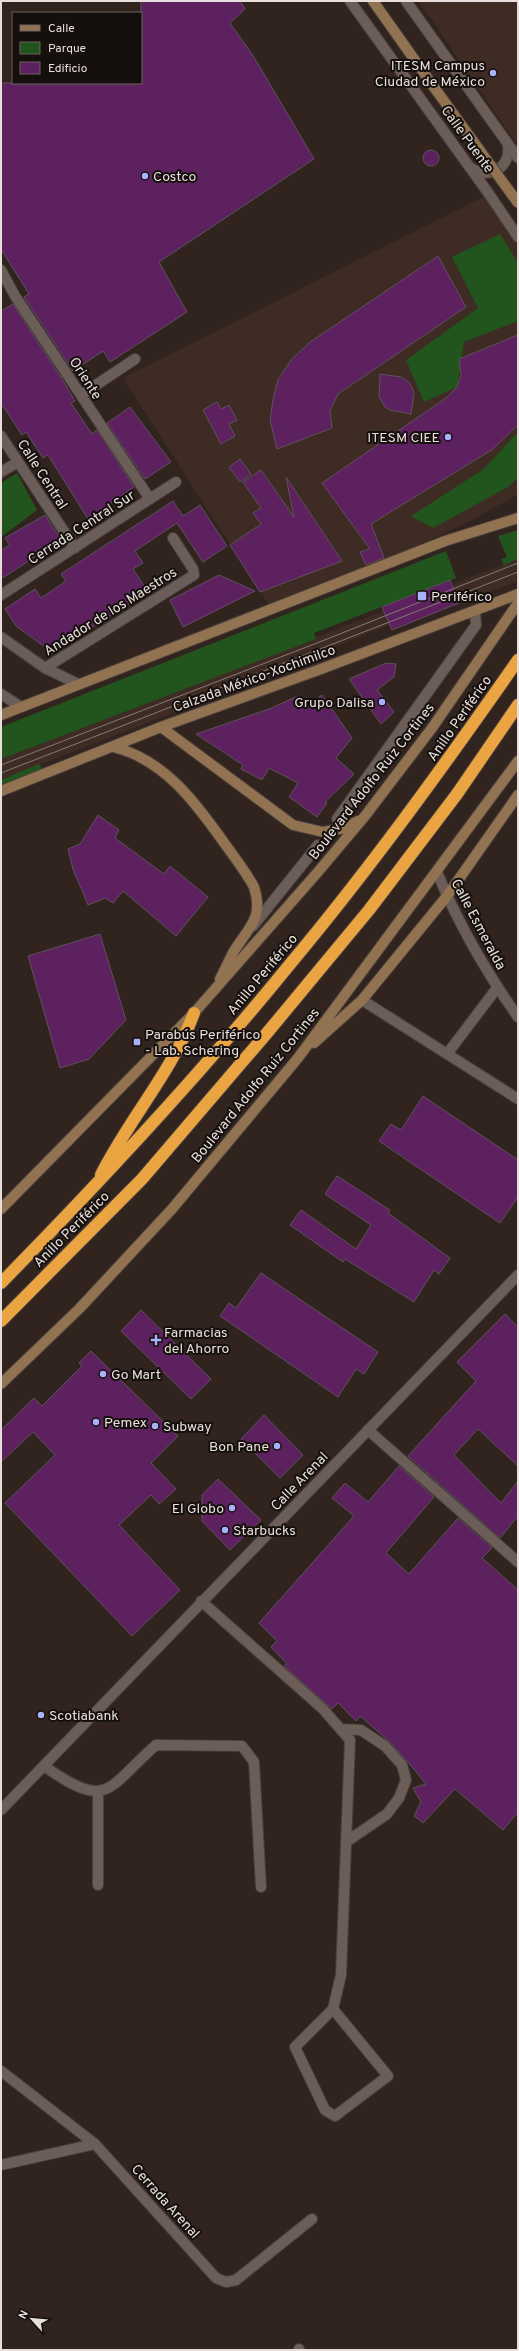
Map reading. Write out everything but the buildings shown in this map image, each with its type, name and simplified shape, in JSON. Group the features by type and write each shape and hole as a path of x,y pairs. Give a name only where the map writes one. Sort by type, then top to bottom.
{"highway":[{"name":"Anillo Periférico","path":"1,1283 93,1188 243,1021 347,894 438,773 518,660"},
{"name":"Anillo Periférico","path":"1,1321 142,1180 267,1033 369,910 457,794 518,706"},
{"path":"93,1188 128,1125 175,1056 194,1014"}],"main road":[{"path":"373,1 518,203"},
{"path":"1,715 445,541 518,518"},
{"name":"Calzada México-Xochimilco","path":"1,791 161,727 474,612 518,594"},
{"name":"Boulevard Adolfo Ruiz Cortines","path":"1,1209 194,1014 317,873 365,816 432,728 518,603"},
{"path":"161,727 284,820 303,829 323,832 345,828 365,816"},
{"path":"113,746 129,752 156,767 198,805 254,887 258,910 252,928 234,950 214,991"},
{"name":"Boulevard Adolfo Ruiz Cortines","path":"1,1384 80,1308 172,1209 298,1058 518,761"},
{"path":"298,1058 362,1000 447,896 518,796"}],"street":[{"name":"Calle Puente","path":"350,1 471,168 518,237"},
{"path":"406,1 518,158"},
{"path":"471,168 484,173 498,170 508,158 508,144"},
{"name":"Oriente","path":"1,270 150,499"},
{"path":"81,395 135,359"},
{"name":"Calle Central","path":"1,436 75,548"},
{"path":"1,472 18,462"},
{"name":"Cerrada Central Sur","path":"1,594 176,482"},
{"name":"Andador de los Maestros","path":"45,668 194,575 193,569 173,538"},
{"path":"337,819 476,625 474,612"},
{"path":"1,637 45,668 78,684"},
{"path":"1,694 21,707"},
{"path":"252,928 318,844"},
{"name":"Calle Esmeralda","path":"437,872 447,896 498,988 518,1017"},
{"name":"Calle Esmeralda","path":"447,1054 498,988"},
{"path":"362,1000 518,1099"},
{"name":"Calle Arenal","path":"1,1810 201,1601 518,1275"},
{"path":"368,1430 518,1562"},
{"path":"201,1601 323,1709 350,1740 341,1975 333,2009 295,2047 325,2110 334,2116 388,2076 333,2009"},
{"path":"341,1730 361,1730 385,1746 402,1765 406,1780 399,1798 387,1814 346,1842"},
{"path":"44,1766 69,1784 84,1790 104,1791 116,1785 156,1745 242,1746 254,1762 260,1886"},
{"path":"98,1791 98,1885"},
{"name":"Cerrada Arenal","path":"1,2071 95,2144 216,2278 226,2282 236,2280 312,2219"},
{"path":"1,2165 95,2144"}],"shaded area":[{"name":"ITESM Campus Ciudad de México","path":"419,1 518,1 518,146"},
{"path":"489,194 518,237 518,494 469,522 348,577 271,608 123,378"},
{"path":"518,559 518,581 459,603 456,598 324,651 326,656 301,666 299,661 292,663 294,668 201,702 1,780 1,759"}],"green space":[{"path":"500,234 518,263 518,321 464,342 457,387 424,402 406,360 478,308 452,257"},
{"path":"518,432 518,478 508,487 433,528 411,516 484,469"},
{"path":"17,473 37,510 1,537 1,483"},
{"path":"518,530 518,559 504,565 501,559 507,557 498,536"},
{"path":"446,551 456,578 314,633 316,639 1,759 1,727"},
{"path":"39,764 42,769 1,786 1,780"}],"tram line":[{"path":"1,765 317,643 518,563"},
{"path":"1,773 518,572"}],"place":[{"name":"ITESM Campus Ciudad de México","path":"493,73"},
{"name":"Costco","path":"145,176"},
{"name":"ITESM CIEE","path":"448,437"},
{"name":"Periférico","path":"422,596"},
{"name":"Grupo Dalisa","path":"382,702"},
{"name":"Parabús Periférico - Lab. Schering","path":"137,1042"},
{"name":"Farmacias del Ahorro","path":"156,1340"},
{"name":"Go Mart","path":"103,1374"},
{"name":"Pemex","path":"96,1422"},
{"name":"Subway","path":"155,1426"},
{"name":"Bon Pane","path":"277,1446"},
{"name":"El Globo","path":"232,1508"},
{"name":"Starbucks","path":"225,1530"},
{"name":"Scotiabank","path":"41,1715"}]}
